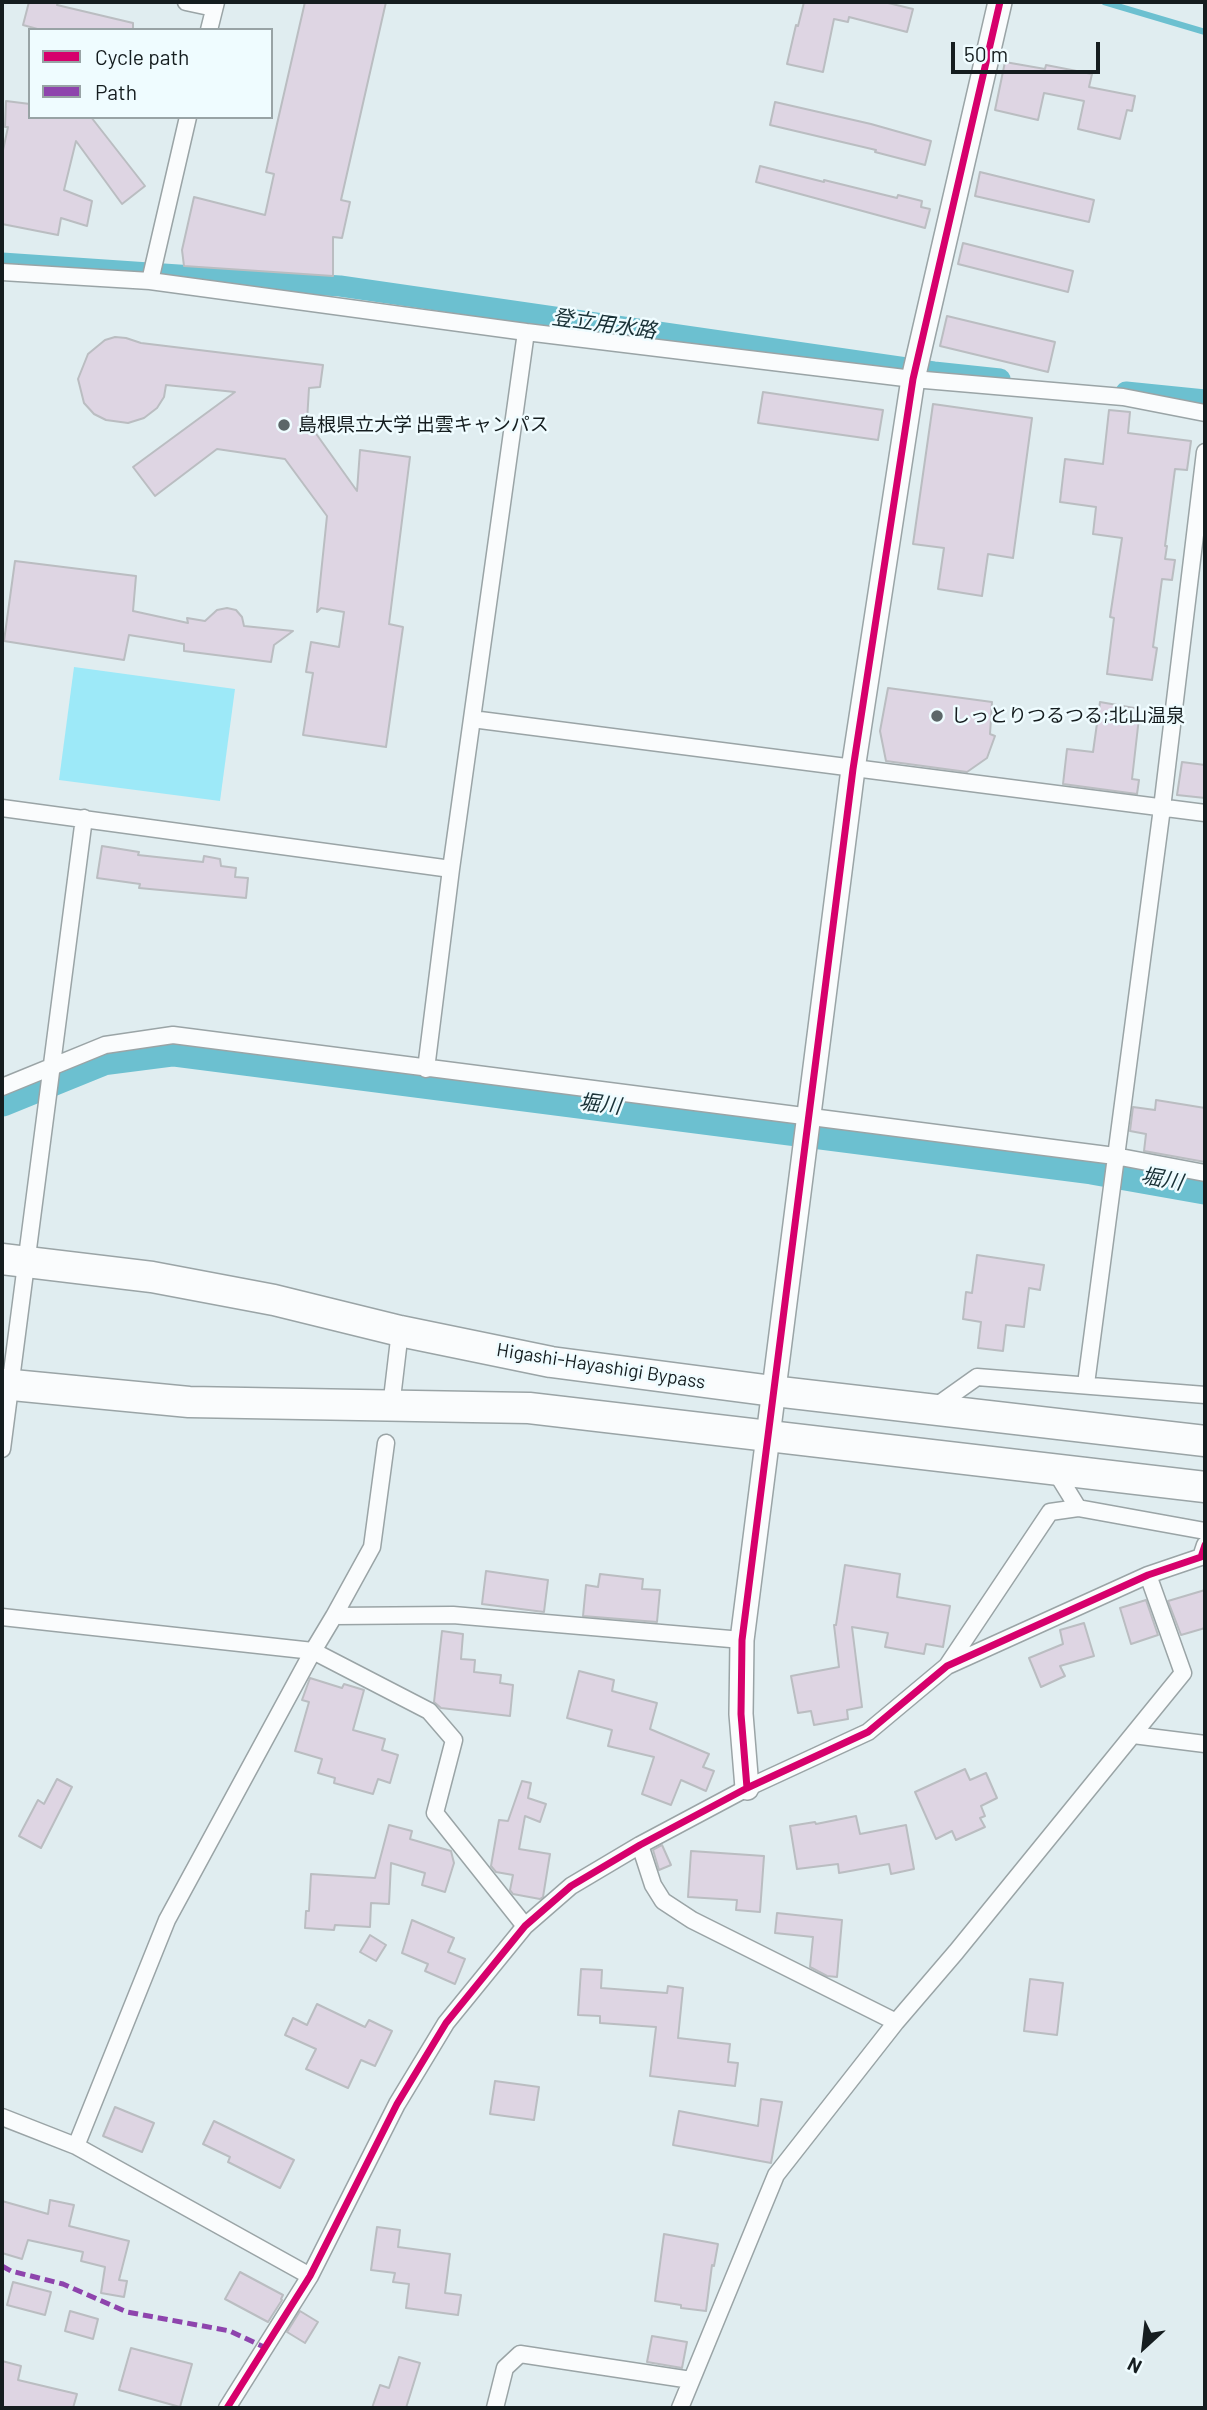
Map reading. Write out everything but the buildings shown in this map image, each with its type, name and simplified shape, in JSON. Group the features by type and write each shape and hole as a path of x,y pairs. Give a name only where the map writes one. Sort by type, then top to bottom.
{"highway":[{"name":"Higashi-Hayashigi Bypass","path":"15,1261 152,1277 274,1300 400,1331 551,1362 773,1391 1205,1441"},
{"path":"6,1385 189,1402 528,1408 1205,1488"}],"street":[{"path":"186,2 215,5 209,28"},
{"path":"747,1788 741,1714 742,1640 853,769 913,379 1000,2"},
{"path":"150,281 188,119"},
{"path":"2,272 150,281 526,332 913,379 1124,397 1205,413"},
{"path":"426,1069 526,332"},
{"path":"1086,1384 1162,808 1205,452"},
{"path":"472,719 1205,813"},
{"path":"2,808 452,869"},
{"path":"2,1449 15,1261 52,1067 84,818"},
{"path":"2,1087 104,1045 173,1035 1115,1156 1205,1173"},
{"path":"391,1407 400,1331"},
{"path":"931,1409 977,1377 1205,1395"},
{"path":"76,2147 167,1920 372,1547 386,1443"},
{"path":"1054,1469 1078,1508"},
{"path":"947,1667 1050,1512 1078,1508 1205,1531"},
{"path":"227,2408 310,2276 397,2104 446,2023 525,1926 571,1886 640,1844 747,1788 868,1732 947,1667 1148,1575 1201,1557 1205,1545"},
{"path":"680,2408 776,2175 896,2022 1183,1673 1148,1575"},
{"path":"334,1616 453,1615 742,1640"},
{"path":"2,1617 313,1651 429,1711 454,1740 435,1813 525,1926"},
{"path":"1133,1735 1205,1744"},
{"path":"640,1844 653,1885 663,1900 692,1920 896,2022"},
{"path":"2,2117 76,2147 310,2276"},
{"path":"495,2408 505,2368 520,2354 691,2380"}],"shaded area":[{"path":"74,667 235,689 220,801 59,780"}],"waterway":[{"path":"1104,2 1205,32"},
{"name":"登立用水路","path":"2,263 340,286 934,372 1000,379"},
{"name":"登立用水路","path":"1126,392 1205,400"},
{"name":"堀川","path":"2,1099 103,1058 173,1049 1092,1167 1205,1187"}],"marked path":[{"path":"2,2266 11,2271 63,2284 127,2312 230,2331 264,2347"}],"cycle path":[{"path":"747,1788 741,1714 742,1640 853,769 913,379 1000,2"},
{"path":"227,2408 310,2276 397,2104 446,2023 525,1926 571,1886 640,1845 747,1788 868,1732 947,1666 1148,1575 1201,1557 1205,1545"}],"place":[{"name":"島根県立大学 出雲キャンパス","path":"284,425"},
{"name":"しっとりつるつる;北山温泉","path":"937,716"}]}
